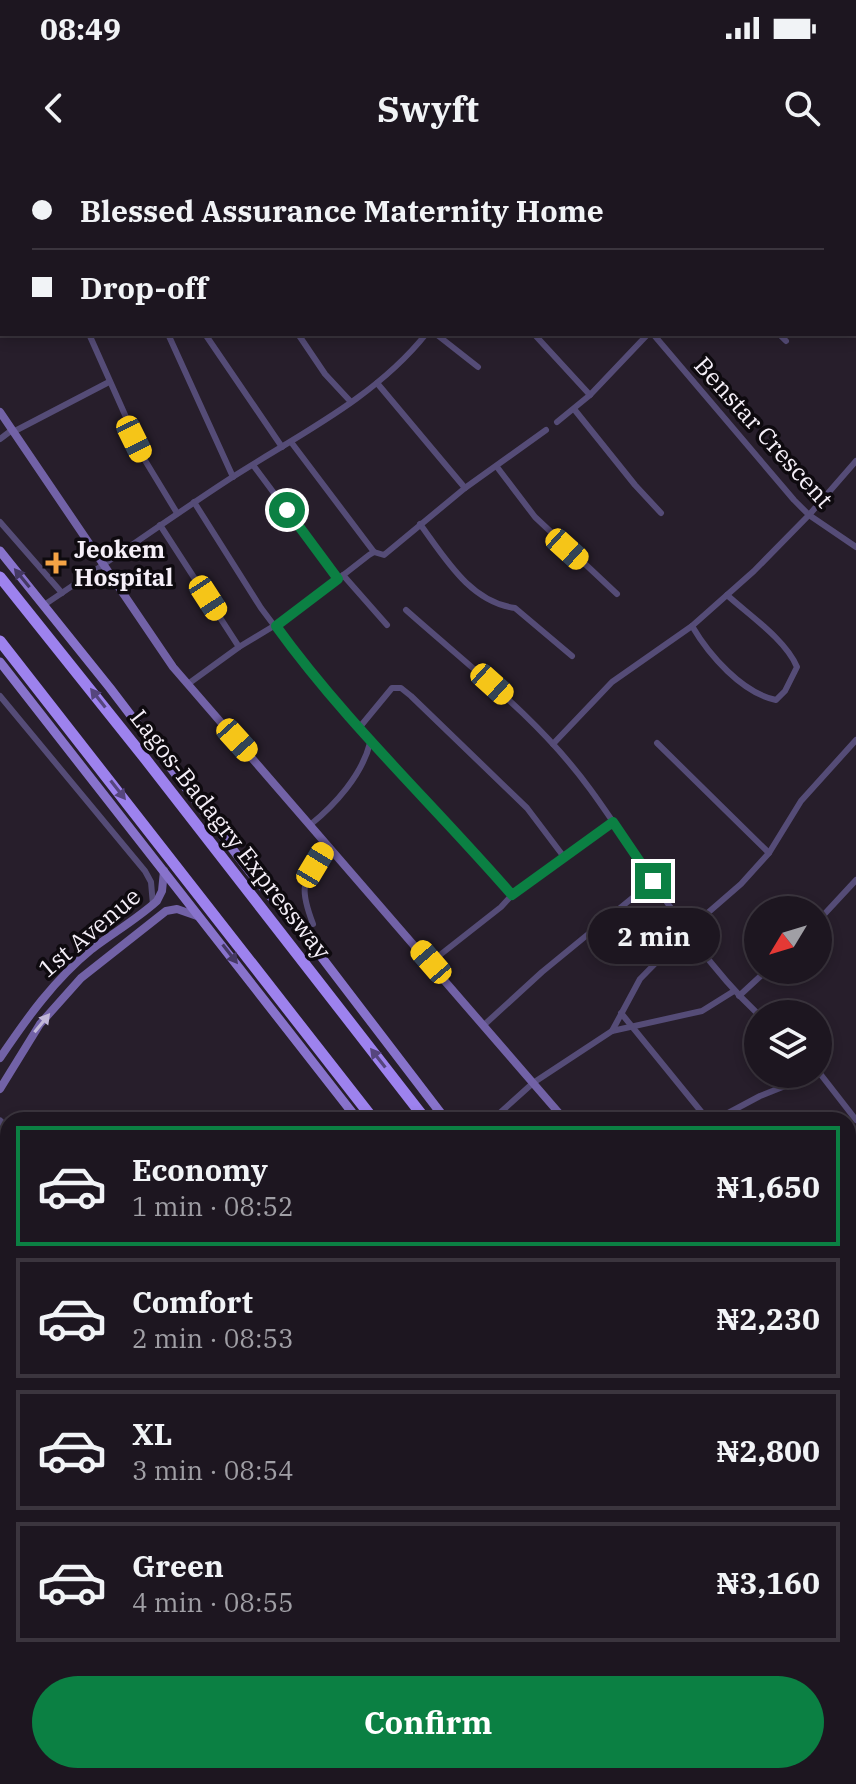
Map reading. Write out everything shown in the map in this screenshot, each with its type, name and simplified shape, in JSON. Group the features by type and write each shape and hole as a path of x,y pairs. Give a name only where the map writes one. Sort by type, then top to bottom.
{"highway":[{"name":"Lagos-Badagry Expressway","path":"0,577 122,728 420,1112"},
{"path":"0,641 368,1112"}],"main road":[{"path":"0,412 153,641 558,1112"},
{"name":"Lagos-Badagry Expressway","path":"0,551 250,872 313,946 440,1112"},
{"path":"0,662 352,1112"},
{"name":"1st Avenue","path":"0,1058 24,1021 63,977 93,949 153,905 162,891 164,871"},
{"name":"1st Avenue","path":"0,1089 40,1024 90,970 166,911 177,909 200,917"}],"street":[{"path":"90,336 146,462 177,513"},
{"path":"172,336 233,477"},
{"path":"206,336 282,447"},
{"path":"299,336 325,374 351,402"},
{"path":"44,605 177,513 351,402 407,356 424,336"},
{"path":"439,336 478,367"},
{"path":"536,336 590,395"},
{"path":"557,422 590,395 648,336"},
{"name":"Benstar Crescent","path":"652,336 809,515 856,547"},
{"path":"781,336 786,341"},
{"path":"0,439 109,382"},
{"path":"377,383 465,488"},
{"path":"574,409 661,513"},
{"path":"291,442 374,552 384,555 465,488 546,430"},
{"path":"553,744 612,682 692,626 727,595 809,515 856,461"},
{"path":"253,465 340,577 387,625"},
{"path":"497,467 535,517 617,594"},
{"path":"194,502 303,664 370,743 512,895"},
{"path":"0,522 62,593"},
{"path":"420,524 469,587 515,608 572,656"},
{"path":"160,525 239,647"},
{"path":"188,684 239,647 276,626 374,552"},
{"path":"692,626 713,656 734,677 776,700 785,691 797,667 795,662 787,650 727,595"},
{"path":"406,610 522,711 553,744 589,787 688,930 744,1001"},
{"path":"359,728 392,688 401,688 527,808 564,857"},
{"path":"0,696 145,871 151,882 153,905"},
{"path":"612,1031 640,979 688,930 724,901 769,853 801,801 856,740"},
{"path":"310,825 350,783 370,743"},
{"path":"657,743 769,853"},
{"path":"431,962 512,895 613,822"},
{"path":"313,924 302,897 304,884 327,845"},
{"path":"832,906 856,880"},
{"path":"484,1025 653,881"},
{"path":"501,1112 533,1083 612,1031 702,1011 737,994 750,984"},
{"path":"621,1013 701,1112"},
{"path":"730,1112 780,1088"},
{"path":"830,1088 850,1112"}],"place":[{"name":"Jeokem Hospital","path":"56,563"}],"route":[{"path":"287,510 338,579 276,626 303,664 370,743 512,895 613,822 653,881"}]}
